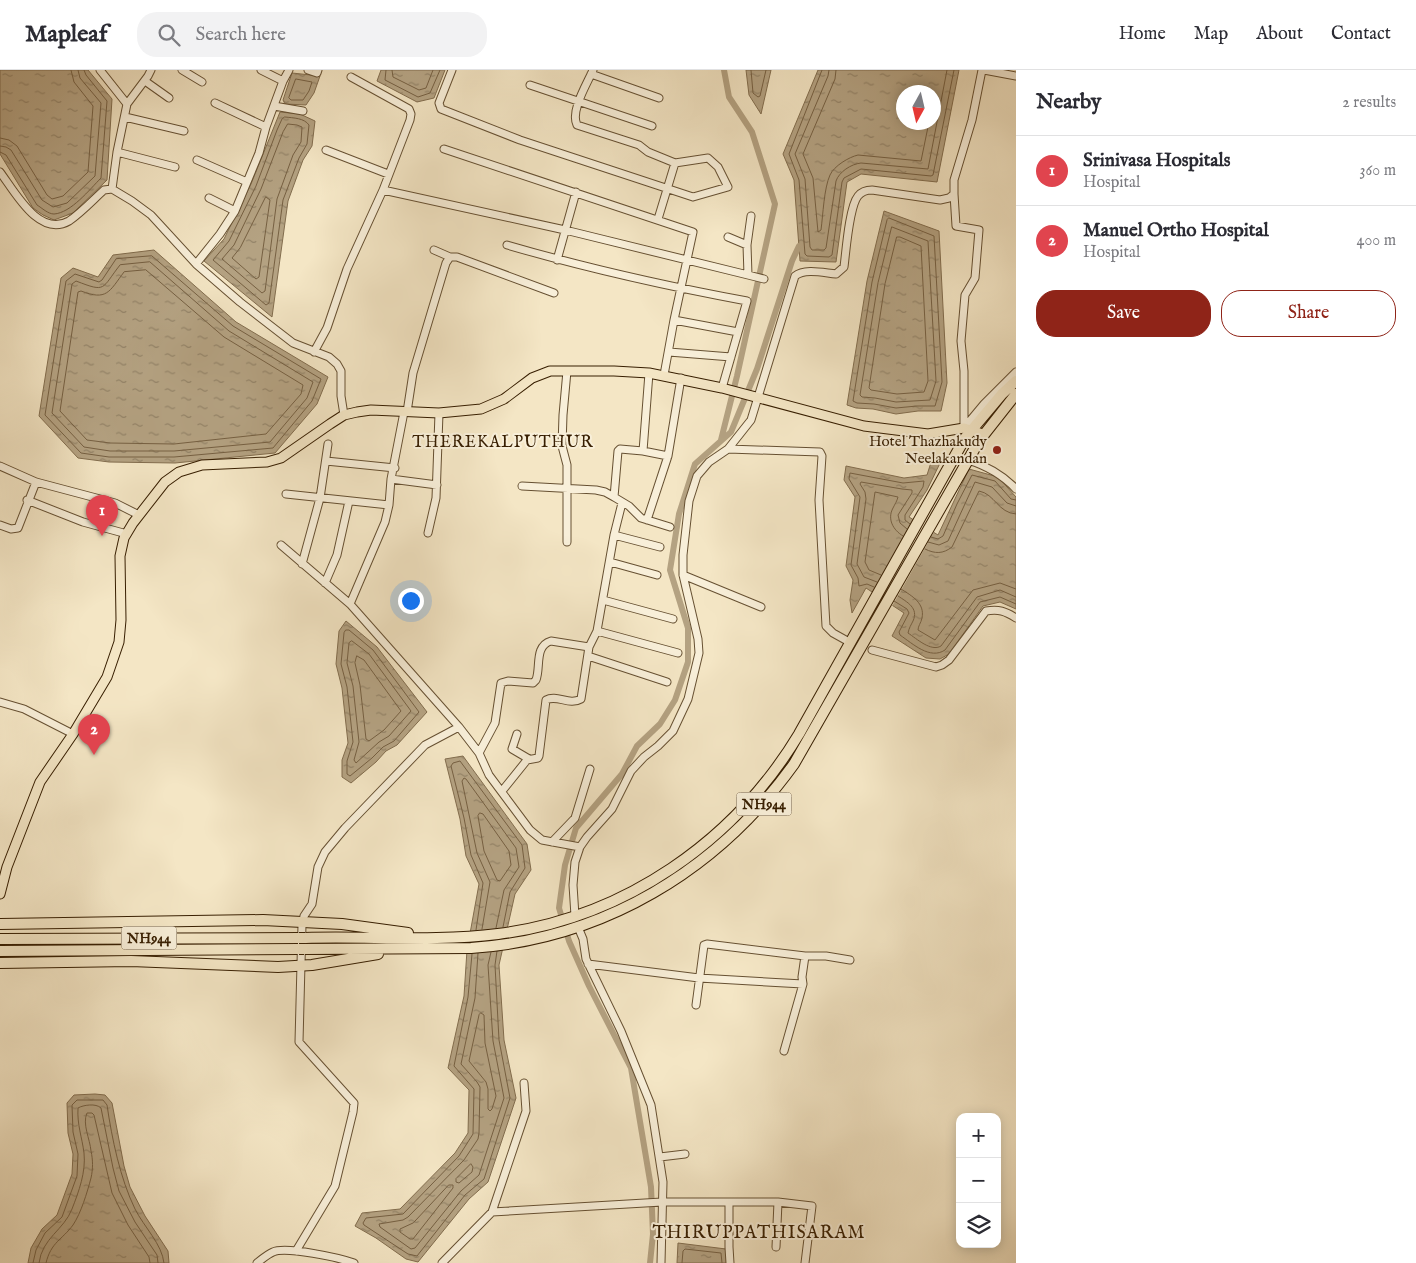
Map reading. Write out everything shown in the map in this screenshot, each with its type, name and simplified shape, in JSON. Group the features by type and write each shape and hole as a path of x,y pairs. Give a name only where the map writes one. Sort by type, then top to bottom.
{"highway":[{"name":"NH944","path":"0,939 445,938 510,932 572,917 624,896 666,873 702,847 734,818 778,768 800,734 920,520 968,429 1016,381"},
{"name":"NH944","path":"0,951 479,948 511,944 576,928 632,905 674,881 717,850 751,817 778,786 802,753 983,434 1016,394"},
{"path":"0,924 219,920 303,921 380,928 430,938"},
{"path":"0,963 131,962 268,967 301,966 421,949"}],"main road":[{"path":"0,894 7,867 40,782 73,734 107,677 119,642 121,620 120,556 127,534 139,515 165,482 179,472 202,465 267,462 281,458 344,416 371,410 439,413 481,409 504,399 532,378 550,371 614,370 664,375 725,389 864,426 928,434 968,429 983,434"}],"street":[{"path":"100,70 127,104"},
{"path":"112,189 117,152 127,104 151,70"},
{"path":"182,70 202,82"},
{"path":"261,70 283,81"},
{"path":"196,264 220,234 235,211 259,153 266,127 283,81 289,70"},
{"path":"308,70 317,73 318,70"},
{"path":"452,70 439,102 441,109 520,140 693,198 728,187 718,167 708,158 675,163 648,152 639,145 577,124 574,118 578,102 592,72 659,98"},
{"path":"968,429 961,340 965,295 975,278 979,230 956,226 954,180 972,120 983,70 1016,76"},
{"path":"314,352 327,328 347,270 383,190 410,120 410,111 351,77"},
{"path":"145,80 169,98"},
{"path":"530,85 652,126"},
{"path":"215,103 266,127"},
{"path":"274,106 303,111"},
{"path":"125,118 184,131"},
{"path":"444,148 693,232 664,375"},
{"path":"326,150 388,174"},
{"path":"117,152 175,167"},
{"path":"197,160 247,182"},
{"path":"658,219 675,163"},
{"path":"0,172 32,213 42,222 50,224 64,223 70,220 104,190 112,189 132,201 151,215 196,264 240,302 293,343 329,357 337,364 340,371 344,416"},
{"path":"383,190 565,230 764,279"},
{"path":"572,917 577,847 612,809 631,772 644,756 658,746 673,731 688,699 699,653 698,639 683,574 683,555 689,502 697,476 709,462 728,449 751,420 756,397 795,276 799,273 807,272 836,274 842,270 852,210 858,194 864,190 940,200 949,198 954,194"},
{"path":"557,260 576,192"},
{"path":"209,198 235,211"},
{"path":"748,275 746,245 751,216"},
{"path":"728,237 746,245"},
{"path":"507,245 557,260 747,301 731,357 725,389"},
{"path":"434,250 554,293"},
{"path":"350,604 385,522 389,505 391,480 413,373 446,262 450,257"},
{"path":"674,320 738,332"},
{"path":"669,352 731,357"},
{"path":"567,371 562,446 567,465 567,542"},
{"path":"968,429 984,404 1016,372"},
{"path":"643,451 649,373"},
{"path":"647,520 668,456 681,378"},
{"path":"428,533 433,518 437,485 439,413"},
{"path":"302,564 320,498 328,444"},
{"path":"614,497 618,450 620,448 668,456"},
{"path":"728,449 820,452 822,456 819,500 826,626 833,633 851,643"},
{"path":"326,460 394,468"},
{"path":"968,460 994,470 1016,488"},
{"path":"0,466 36,482 115,503 139,515"},
{"path":"391,480 437,485"},
{"path":"0,524 11,529 18,528 36,482"},
{"path":"522,486 605,492 641,518 670,527"},
{"path":"286,494 389,505"},
{"path":"28,500 83,522 127,534"},
{"path":"325,583 337,555 349,501"},
{"path":"517,734 512,749 529,759 538,758 546,700 553,698 573,702 581,698 590,647 597,631 614,535 622,503"},
{"path":"614,535 660,547"},
{"path":"281,546 350,604 459,726 479,753 490,775 530,830 542,840 577,847"},
{"path":"610,562 657,576"},
{"path":"683,574 761,607"},
{"path":"603,600 673,619"},
{"path":"872,650 936,667 949,660 986,611 996,609 1016,618"},
{"path":"597,631 678,653"},
{"path":"479,753 495,722 502,683 508,681 533,683 536,680 541,649 546,643 551,641 590,647"},
{"path":"588,656 668,682"},
{"path":"0,702 24,709 73,734"},
{"path":"296,1251 335,1186 354,1103 299,1042 303,921 312,904 318,867 325,852 345,828 424,745 459,726"},
{"path":"502,791 529,759"},
{"path":"552,842 575,818 590,768"},
{"path":"576,928 583,940 588,964 621,1031 651,1105 663,1182 660,1202 661,1263"},
{"path":"696,1005 704,945 707,944 850,960"},
{"path":"784,1052 803,984 805,956"},
{"path":"588,964 699,978 803,984"},
{"path":"442,1263 492,1212 526,1111 524,1083"},
{"path":"660,1157 685,1154"},
{"path":"492,1212 660,1202 778,1202 812,1206 805,1263"},
{"path":"729,1202 730,1263"},
{"path":"776,1247 778,1202"},
{"path":"257,1263 274,1251 296,1251 354,1263"}],"water":[{"path":"0,70 88,70 112,99 107,180 73,213 54,220 33,208 0,154"},
{"path":"381,70 445,70 434,98 417,102 377,81"},
{"path":"746,70 771,70 761,114 749,95"},
{"path":"818,70 959,70 937,182 861,174 847,182 836,262 800,261 794,180 783,154"},
{"path":"292,73 320,76 314,93 306,105 285,104 283,100"},
{"path":"280,112 300,114 315,121 312,146 303,160 288,201 272,317 204,261 224,239 251,184"},
{"path":"884,211 939,231 947,383 941,411 918,411 896,414 847,405 867,281"},
{"path":"154,250 236,322 328,377 317,404 275,453 175,463 109,462 78,458 39,416 61,278 73,268 98,277 113,255"},
{"path":"933,456 942,459 927,490 909,517 938,535 969,469 998,477 1016,497 1016,609 1000,602 983,606 949,654 940,659 926,658 892,636 904,613 866,588 852,613 850,600 853,580 846,566 855,497 844,480 846,466 904,478 927,475"},
{"path":"346,621 377,647 427,712 397,745 386,751 351,783 342,777 342,760 348,743 342,688 336,664 339,631"},
{"path":"463,756 527,844 531,870 515,894 499,965 504,1040 516,1098 488,1182 469,1199 418,1262 406,1259 355,1226 362,1213 400,1209 455,1153 468,1133 469,1090 448,1068 464,996 467,950 479,884 466,856 460,819 445,759"},
{"path":"74,1095 105,1095 112,1103 130,1187 145,1216 168,1251 169,1263 28,1263 31,1248 42,1229 57,1215 72,1174 73,1154 68,1133 67,1103"},
{"path":"678,1243 726,1249 727,1263 677,1263"}],"pier":[{"path":"914,518 935,530 891,608 871,595"}],"waterway":[{"path":"721,440 775,204 752,132 729,97 724,70"},
{"path":"650,1263 653,1234 651,1187 631,1068 589,986 569,941 559,908 565,865 576,828 622,774 637,746 660,724 675,700 688,662 688,628 670,570 679,514 695,464 731,432 757,369 792,261 799,246"}],"place":[{"name":"Hotel Thazhakudy Neelakandan","path":"997,450"},
{"name":"Srinivasa Hospitals","path":"102,536"},
{"name":"Manuel Ortho Hospital","path":"94,755"}],"district":[{"name":"THEREKALPUTHUR","path":"503,441"},
{"name":"THIRUPPATHISARAM","path":"759,1232"}]}
